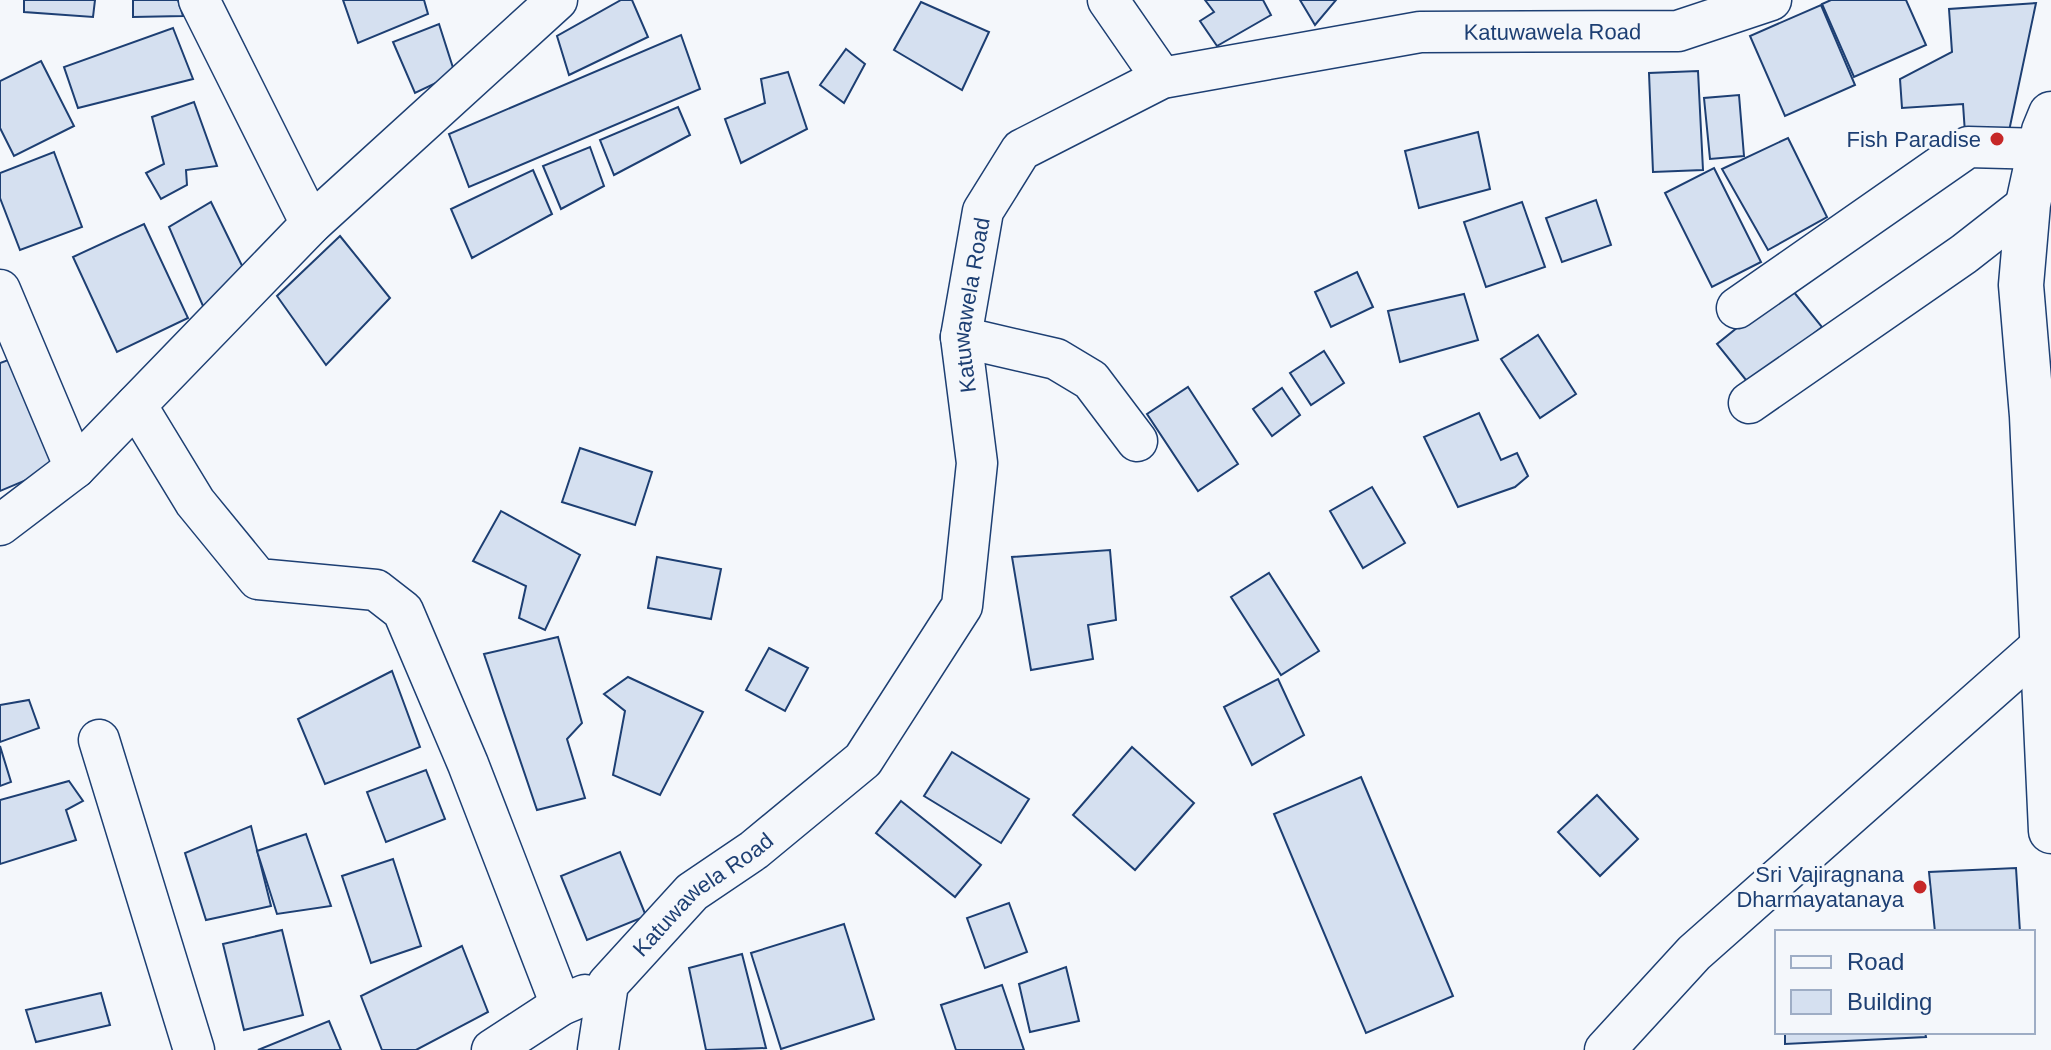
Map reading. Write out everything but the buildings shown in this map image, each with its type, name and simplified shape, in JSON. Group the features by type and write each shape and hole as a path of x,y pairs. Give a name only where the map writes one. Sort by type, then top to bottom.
{"main road":[{"path":"2045,132 2028,204 2021,285 2032,416 2051,831"}],"street":[{"path":"199,0 311,224"},
{"path":"0,525 75,468 311,224 557,0"},
{"path":"1108,0 1162,78"},
{"name":"Katuwawela Road","path":"608,984 692,892 754,850 863,760 962,606 977,463 961,337 983,211 1021,150 1162,78 1410,16 1671,15 1771,0"},
{"path":"1737,308 1968,147 2045,132"},
{"path":"1749,403 1964,254 2028,204"},
{"path":"0,290 75,468"},
{"path":"961,337 1056,359 1091,380 1137,441"},
{"path":"136,405 195,502 258,579 376,590 403,611 468,764 561,1005"},
{"path":"1605,1050 1694,953 2043,644"},
{"path":"99,740 194,1050"},
{"path":"492,1050 561,1005 608,984"},
{"path":"598,1050 608,984"}],"place":[{"name":"Fish Paradise","path":"1997,139"},
{"name":"Sri Vajiragnana Dharmayatanaya","path":"1920,887"}]}
